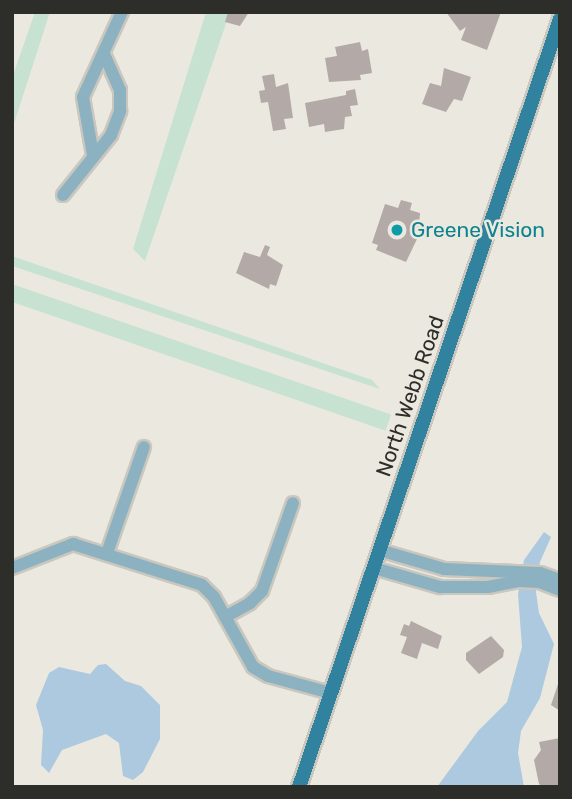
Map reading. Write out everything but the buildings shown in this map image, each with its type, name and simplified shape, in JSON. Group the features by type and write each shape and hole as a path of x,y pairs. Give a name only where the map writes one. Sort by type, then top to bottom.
{"main road":[{"name":"North Webb Road","path":"299,787 560,19"}],"street":[{"path":"93,155 83,97 105,56 109,34 122,12"},
{"path":"63,195 111,135 120,111 120,90 105,56"},
{"path":"107,553 145,447"},
{"path":"225,617 262,590 293,503"},
{"path":"12,568 73,544 202,585 225,617 253,667 268,676 331,693"},
{"path":"379,550 444,569 560,580"},
{"path":"373,568 454,588 519,576"},
{"path":"540,577 560,590"}],"green space":[{"path":"35,12 50,12 12,130 12,78"},
{"path":"206,12 230,12 145,261 133,249"},
{"path":"12,256 372,380 380,389 12,266"},
{"path":"12,284 391,415 386,431 12,302"}],"water":[{"path":"544,532 551,537 540,562 536,592 539,613 554,644 540,698 521,731 518,753 524,787 437,787 478,731 507,702 522,647 518,594 524,560"},
{"path":"106,664 125,681 141,686 160,705 160,739 143,772 133,780 123,776 119,743 106,734 62,750 49,773 41,765 43,730 36,705 49,673 59,667 90,674 98,665"}],"place":[{"name":"Greene Vision","path":"397,230"}]}
